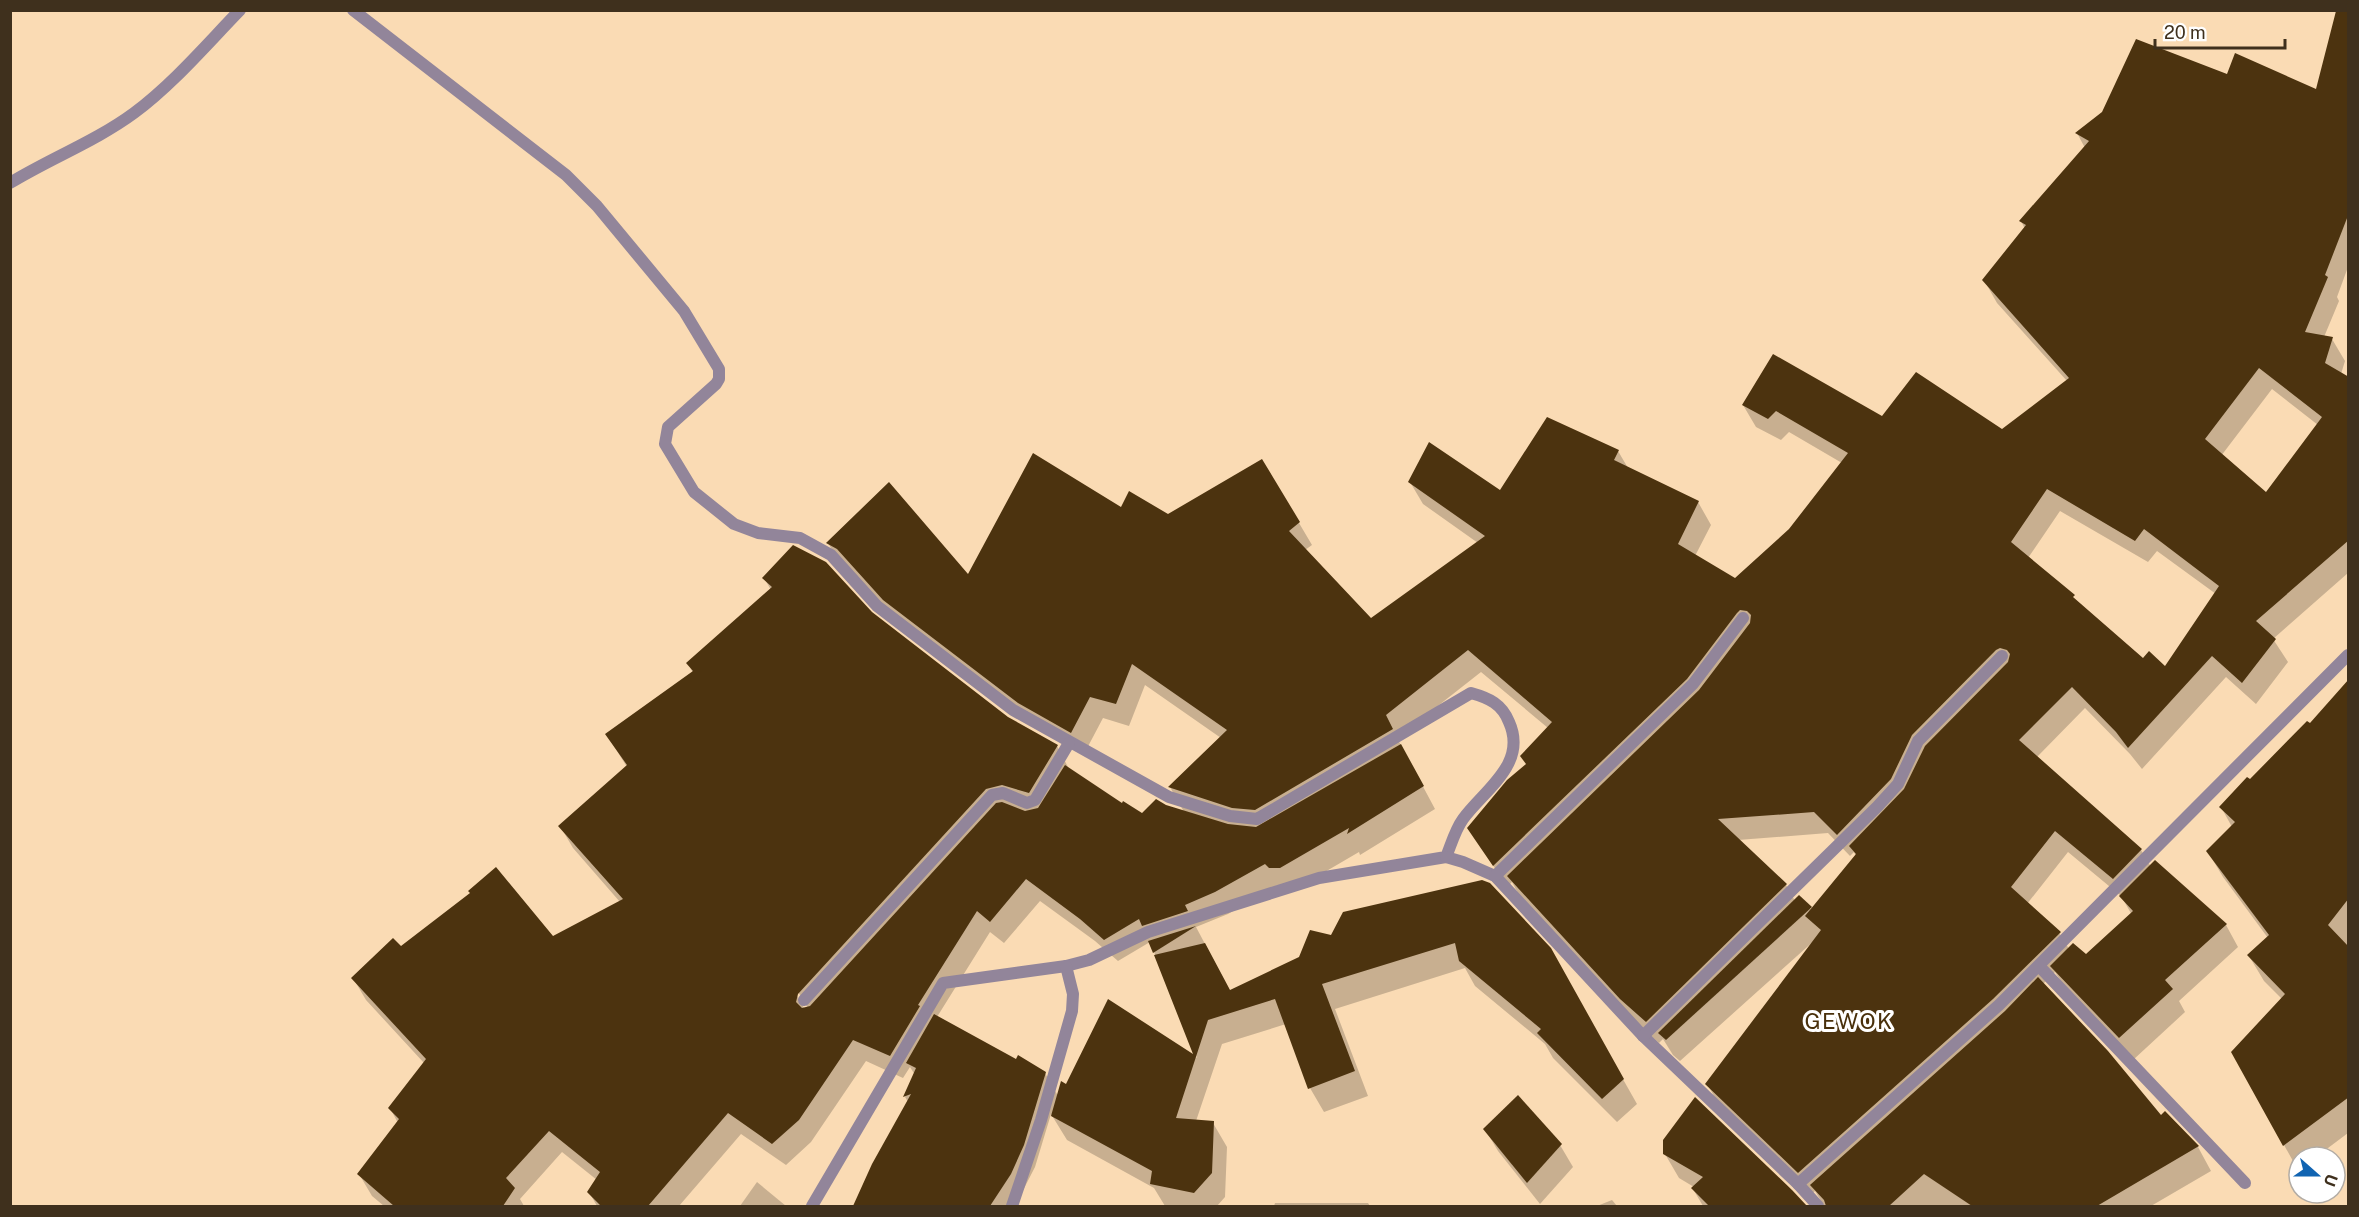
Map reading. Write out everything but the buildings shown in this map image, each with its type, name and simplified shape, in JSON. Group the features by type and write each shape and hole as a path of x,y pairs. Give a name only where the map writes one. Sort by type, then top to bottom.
{"street":[{"path":"10,183 96,138 134,113 158,94 240,10"},
{"path":"353,10 566,175 597,206 684,311 719,369 720,375 716,384 668,427 665,444 694,492 734,524 758,533 800,538 831,555 877,606 1012,710 1069,744 1169,797 1230,816 1257,819 1471,693 1489,698 1504,710 1514,732 1513,757 1489,791 1462,820 1446,857"},
{"path":"1495,876 1693,684 1743,618"},
{"path":"1643,1036 1877,807 1898,784 1918,741 2002,656"},
{"path":"1798,1184 1999,1005 2349,656"},
{"path":"804,1000 980,806 992,795 1003,793 1027,803 1035,800 1069,744"},
{"path":"812,1206 943,983 1066,966 1089,960 1148,932 1319,878 1446,857 1495,876 1643,1036 1798,1184 1818,1206"},
{"path":"1012,1206 1041,1120 1072,1011 1073,994 1066,966"},
{"path":"2039,966 2245,1183"}],"district":[{"name":"GEWOK","path":"1849,1021"}]}
